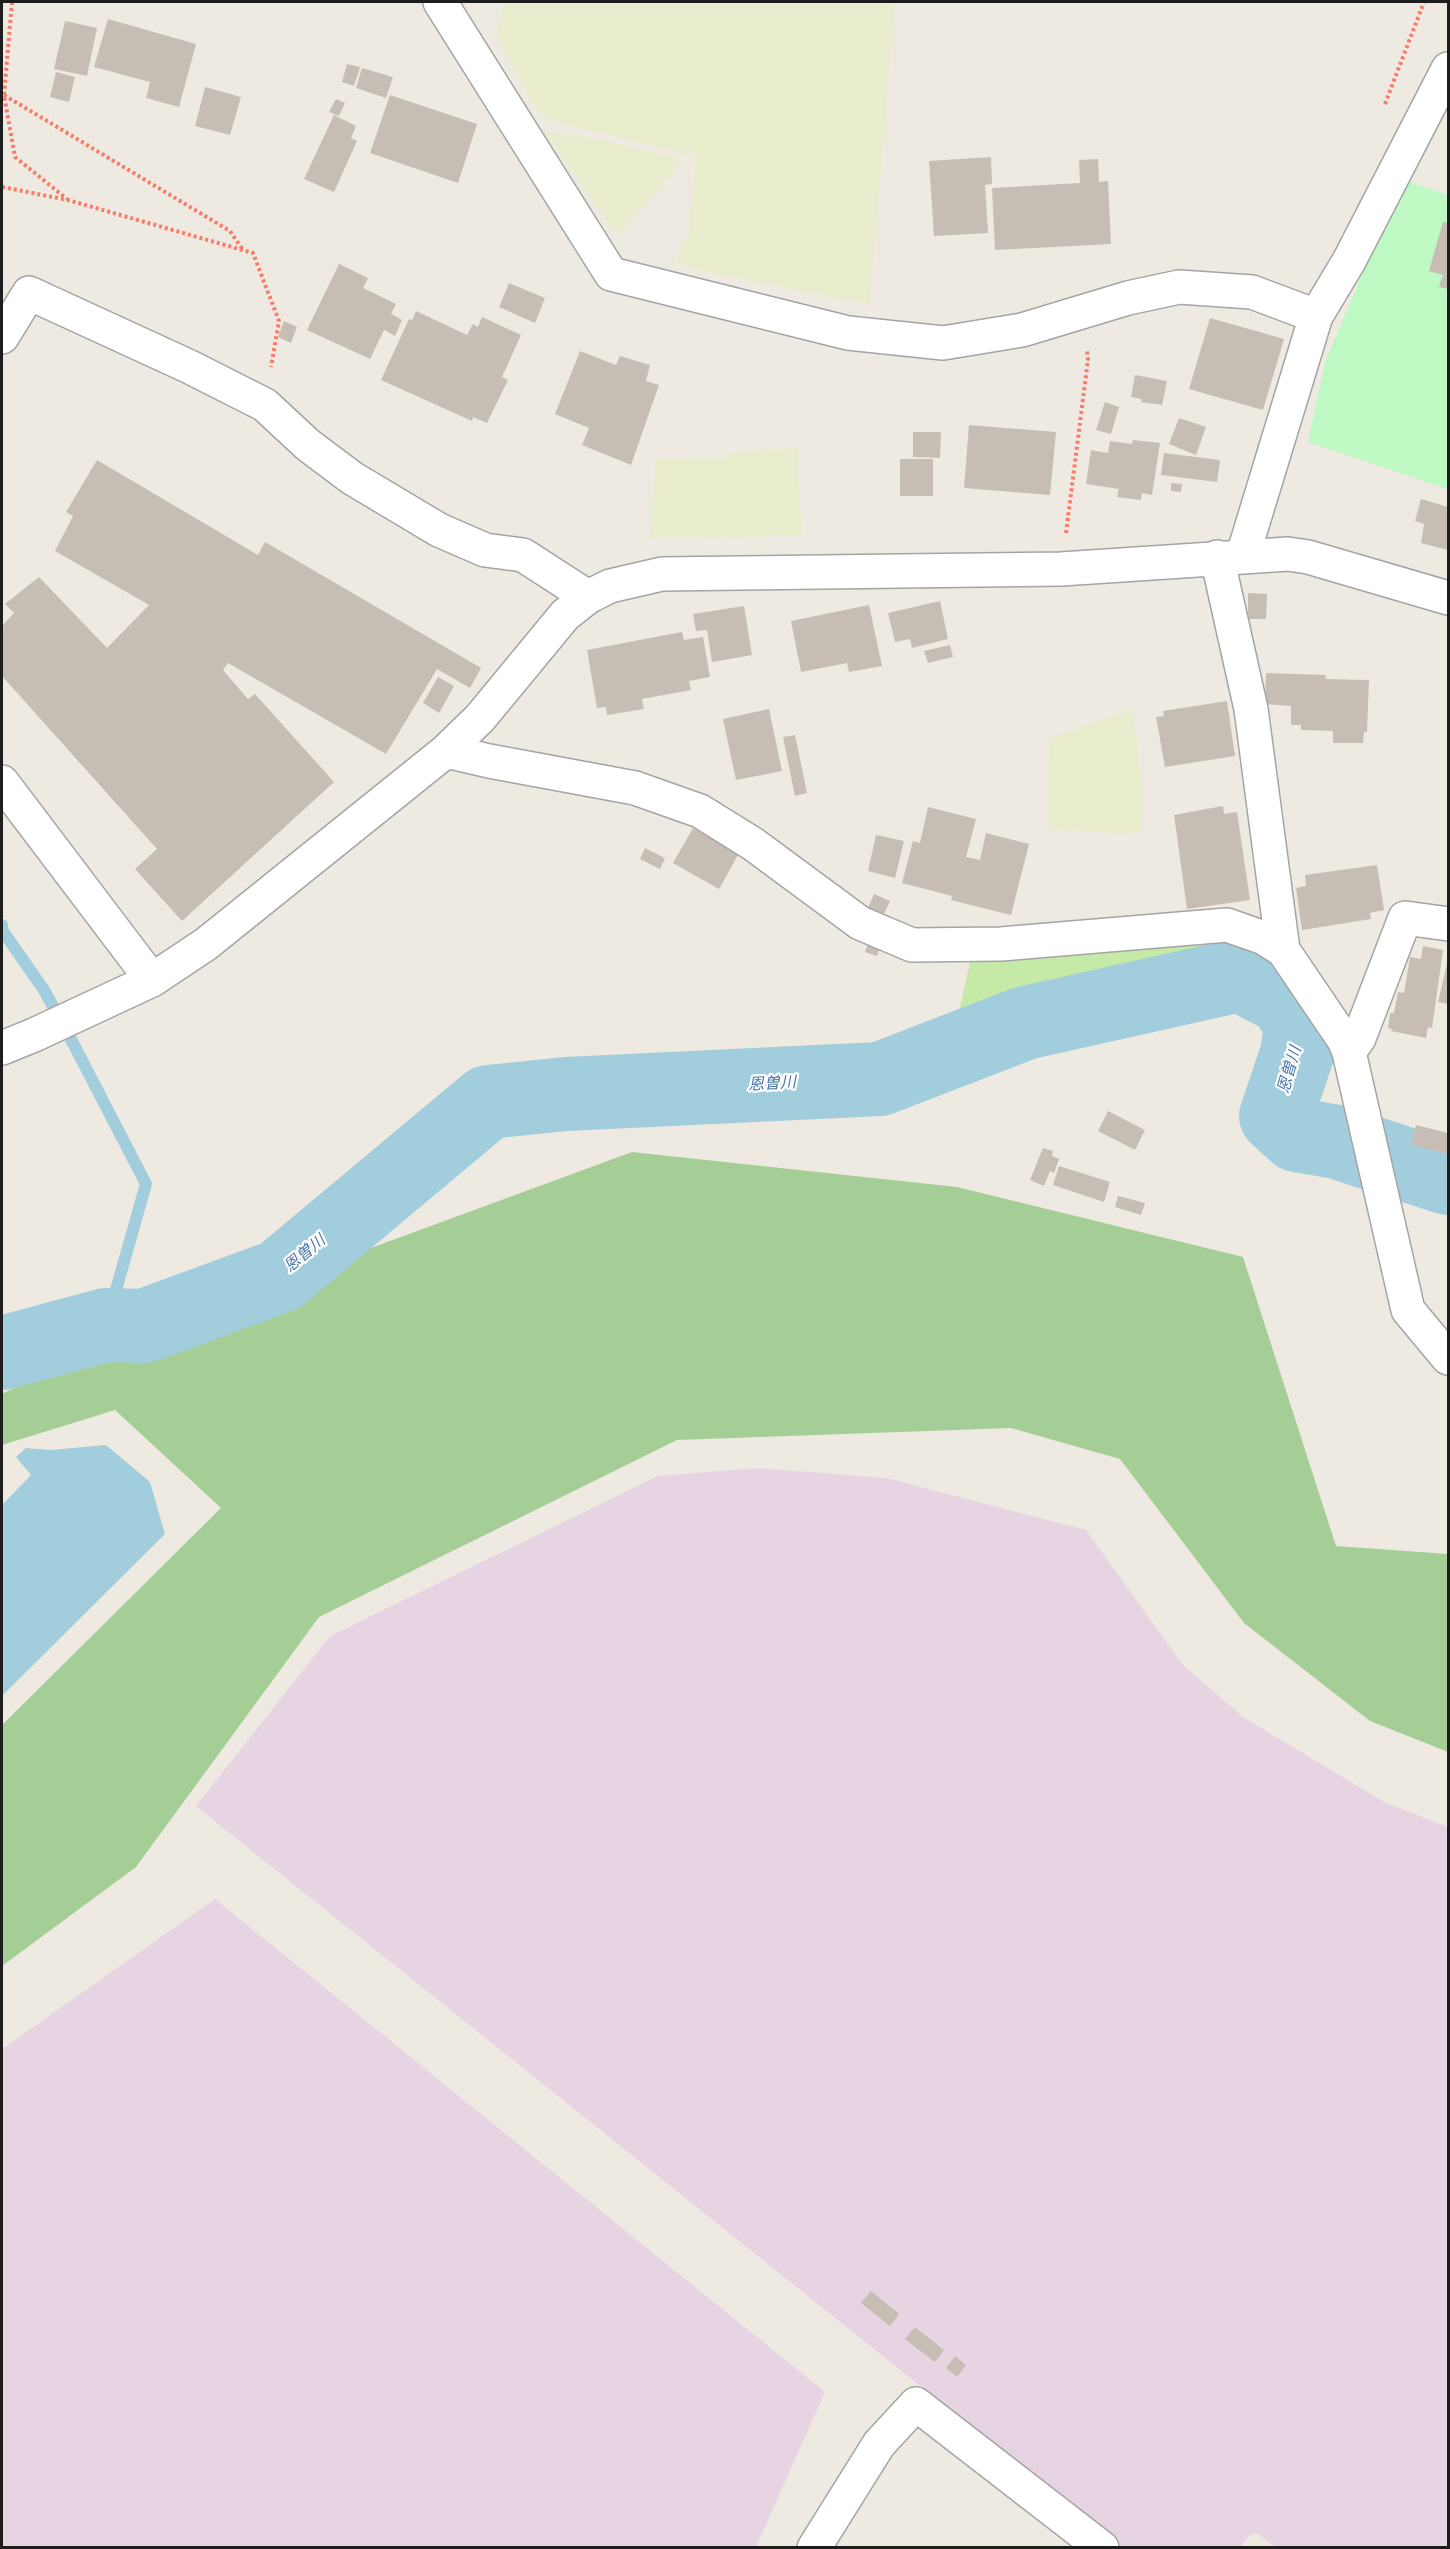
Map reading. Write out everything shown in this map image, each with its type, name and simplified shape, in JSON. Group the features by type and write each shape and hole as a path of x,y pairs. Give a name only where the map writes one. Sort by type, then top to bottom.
{"street":[{"path":"440,2 611,274 848,333 943,342 1022,330 1128,298 1179,287 1252,292 1316,316"},
{"path":"1283,950 1230,556 1316,316 1349,261 1449,69"},
{"path":"2,337 29,293 265,405 308,445 352,478 439,530 485,550 522,555 588,597"},
{"path":"2,1047 93,1009 152,980 206,944 446,751 480,718 566,615 588,597 610,586 662,574 1061,569 1230,556 1288,554 1308,557 1449,598"},
{"path":"446,751 635,789 700,811 753,844 860,923 912,945 1001,944 1227,925 1264,938 1283,950 1344,1040 1349,1052 1408,1310 1449,1358"},
{"path":"2,782 152,980"},
{"path":"1349,1052 1359,1038 1405,918 1449,924"},
{"path":"814,2547 879,2444 916,2404 1102,2547"}],"path":[{"path":"12,2 3,95 15,157 68,200"},
{"path":"3,95 230,231 244,251"},
{"path":"2,187 68,200 253,253 279,321 265,405"},
{"path":"1061,569 1088,360 1084,311"}],"shaded area":[{"path":"757,1468 886,1478 1086,1530 1182,1664 1243,1717 1384,1802 1448,1827 1448,2547 1275,2547 1257,2533 1251,2534 1240,2547 1121,2547 196,1806 330,1636 658,1476"},
{"path":"215,1899 825,2392 756,2547 2,2547 2,2049"}],"green space":[{"path":"504,2 895,2 868,304 704,271 677,263 680,246 689,233 696,150 688,155 548,119 538,111 496,37"},
{"path":"543,131 591,138 671,156 677,159 677,167 618,235"},
{"path":"1410,182 1448,195 1448,489 1308,442 1325,362 1371,254"},
{"path":"797,448 802,535 724,538 667,536 650,539 655,460 723,458 728,455 761,450"},
{"path":"1132,710 1138,750 1141,800 1139,831 1122,834 1051,829 1047,811 1049,750 1053,737"},
{"path":"1222,932 1277,964 1233,964 1053,1003 1040,997 954,1035 970,962"},
{"path":"632,1152 957,1187 1243,1257 1336,1546 1448,1554 1448,1752 1370,1721 1244,1623 1120,1459 1011,1428 677,1440 319,1617 136,1867 2,1966 2,1725 221,1508 115,1410 2,1445 2,1394 77,1356"}],"water":[{"path":"106,1445 150,1482 165,1534 2,1696 2,1505 31,1475 16,1457 26,1448 50,1450"}],"building":[{"path":"108,19 196,44 179,107 146,98 150,82 94,67"},
{"path":"65,21 97,28 87,76 54,69"},
{"path":"347,64 360,67 354,86 342,82"},
{"path":"362,68 393,77 386,98 356,88"},
{"path":"56,72 75,77 69,102 50,97"},
{"path":"205,87 241,97 230,135 195,126"},
{"path":"390,95 477,124 458,183 370,153"},
{"path":"336,99 345,103 339,116 329,112"},
{"path":"334,115 356,126 351,138 357,141 334,192 304,179"},
{"path":"991,157 992,184 985,185 988,233 934,236 929,161"},
{"path":"1098,159 1099,182 1108,181 1111,244 995,250 992,188 1080,183 1079,160"},
{"path":"1443,222 1448,223 1448,289 1439,287 1443,275 1429,271"},
{"path":"339,264 368,278 363,288 396,304 391,314 402,320 395,336 384,330 370,359 307,330"},
{"path":"509,283 545,298 535,323 499,307"},
{"path":"416,311 467,335 473,324 478,327 482,317 521,335 502,377 508,380 487,423 473,417 472,421 381,380 409,319 412,320"},
{"path":"1210,318 1284,339 1263,410 1189,389"},
{"path":"284,321 297,327 291,343 278,337"},
{"path":"580,351 616,365 620,356 650,365 646,381 659,385 631,465 582,445 589,428 555,414"},
{"path":"1135,375 1167,381 1162,405 1141,402 1142,399 1131,397"},
{"path":"1105,402 1119,407 1111,434 1096,430"},
{"path":"1179,418 1206,427 1196,455 1169,444"},
{"path":"969,425 1056,432 1050,495 964,488"},
{"path":"913,432 941,432 940,458 913,457"},
{"path":"1133,440 1160,443 1152,495 1142,493 1141,500 1117,497 1119,489 1086,484 1091,450 1108,453 1110,441 1132,444"},
{"path":"1164,453 1220,460 1217,482 1161,475"},
{"path":"900,459 933,459 933,496 900,496"},
{"path":"97,460 258,555 265,542 481,668 470,688 437,669 386,754 228,663 223,670 248,699 255,694 334,782 182,921 135,869 157,849 2,676 2,626 14,613 5,604 39,577 107,648 149,605 55,551 73,516 66,512"},
{"path":"1171,483 1182,484 1181,492 1171,491"},
{"path":"1421,499 1448,507 1448,550 1421,543 1424,524 1415,521"},
{"path":"1248,593 1267,594 1266,619 1248,619"},
{"path":"940,601 948,639 912,648 910,639 895,642 888,613"},
{"path":"869,605 882,666 849,672 847,663 801,672 791,621"},
{"path":"744,606 752,655 712,662 707,630 696,631 693,614"},
{"path":"682,632 684,640 703,637 710,677 689,681 691,690 642,699 644,709 607,715 606,707 597,708 587,650"},
{"path":"950,645 953,657 928,663 924,651"},
{"path":"1266,673 1326,675 1325,679 1369,680 1367,732 1364,732 1363,743 1333,743 1333,731 1301,730 1301,725 1291,725 1291,706 1265,704"},
{"path":"438,677 454,686 439,713 423,703"},
{"path":"1227,701 1235,756 1165,767 1156,717 1164,716 1163,711"},
{"path":"769,709 782,771 736,780 723,719"},
{"path":"795,735 807,793 795,796 783,737"},
{"path":"1223,806 1224,814 1237,812 1250,900 1187,909 1174,815"},
{"path":"928,807 976,819 966,857 980,860 986,833 1029,844 1011,915 951,900 952,896 902,883 913,841 920,843"},
{"path":"693,828 739,853 719,889 673,863"},
{"path":"876,835 904,841 895,878 868,871"},
{"path":"645,848 665,858 660,869 640,859"},
{"path":"1377,865 1384,910 1370,913 1371,919 1302,930 1296,888 1306,886 1305,875"},
{"path":"874,894 890,901 884,914 868,908"},
{"path":"868,943 880,947 877,956 865,952"},
{"path":"1423,946 1443,950 1432,1028 1428,1027 1426,1038 1391,1031 1392,1029 1388,1028 1390,1013 1394,1013 1398,992 1404,993 1410,957 1421,959"},
{"path":"1448,960 1448,1004 1438,1002"},
{"path":"1108,1111 1145,1130 1135,1150 1098,1131"},
{"path":"1416,1125 1448,1133 1448,1154 1411,1145"},
{"path":"1043,1148 1053,1151 1052,1156 1059,1159 1054,1173 1050,1171 1044,1186 1030,1180"},
{"path":"1059,1166 1110,1182 1104,1202 1053,1185"},
{"path":"1118,1196 1145,1203 1141,1215 1115,1207"},
{"path":"871,2291 899,2314 890,2326 861,2303"},
{"path":"915,2327 944,2350 935,2362 905,2339"},
{"path":"955,2356 966,2365 957,2377 946,2368"}],"waterway":[{"path":"2,925 2,930 44,990 146,1184 106,1325"},
{"name":"恩曽川","path":"2,1353 106,1325 144,1326 280,1276 488,1102 566,1094 880,1079 1025,1023 1240,975 1286,999 1301,1026 1297,1054 1276,1116 1297,1135 1337,1142 1448,1178"}]}
